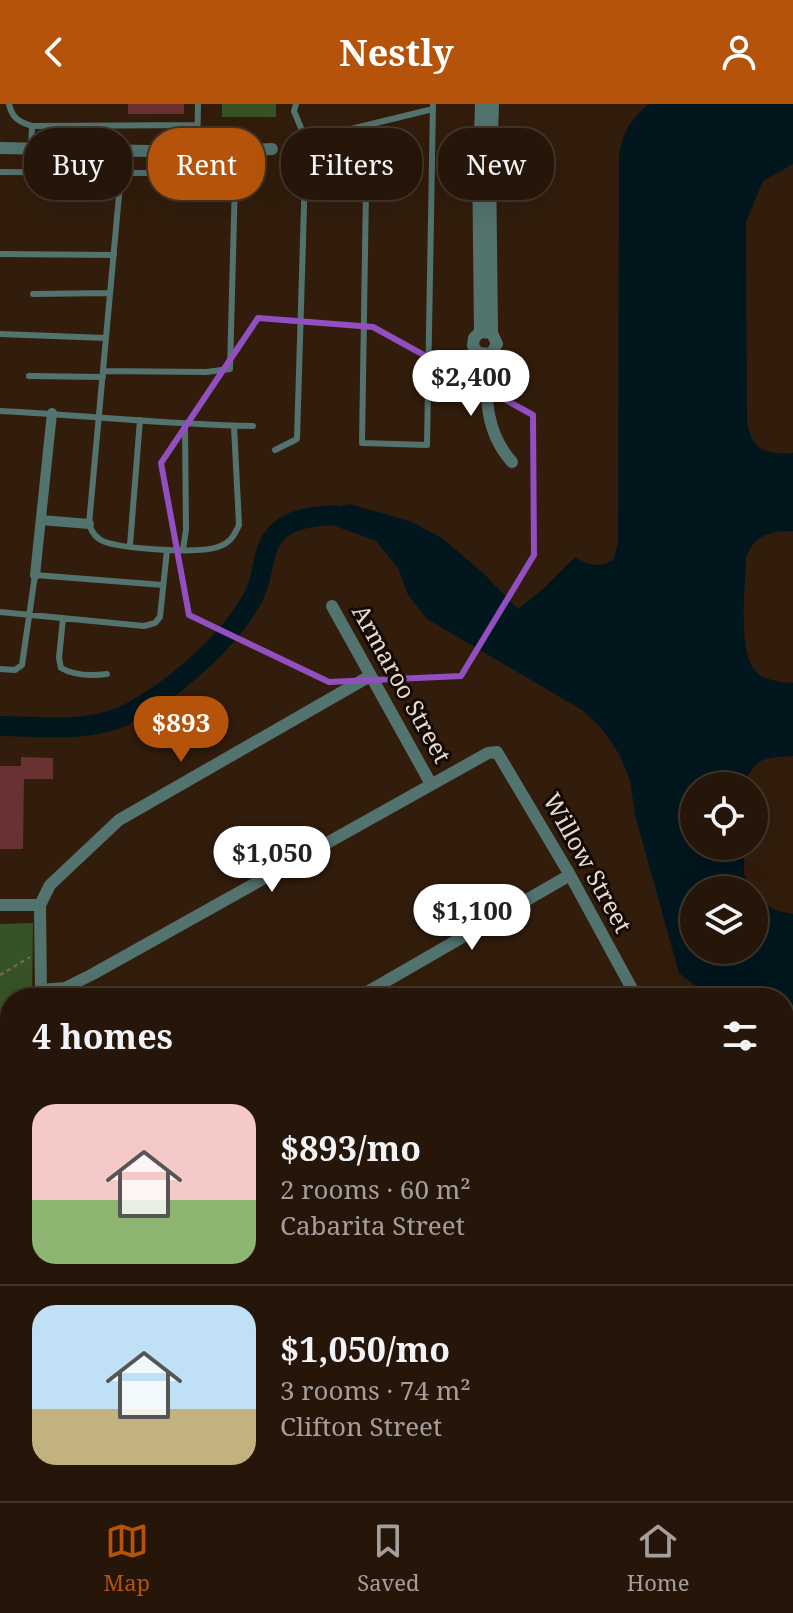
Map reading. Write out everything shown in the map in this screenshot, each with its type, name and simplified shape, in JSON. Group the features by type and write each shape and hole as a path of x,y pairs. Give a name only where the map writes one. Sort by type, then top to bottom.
{"street":[{"path":"481,104 485,128"},
{"path":"487,128 493,104"},
{"path":"0,148 24,149"},
{"path":"265,149 272,149"},
{"path":"485,200 486,332 497,344 494,351 486,355 478,353 473,346 474,338 486,332"},
{"path":"486,355 486,394 492,431 500,448 512,462"},
{"path":"35,575 52,413"},
{"path":"41,520 89,524"},
{"name":"Armaroo Street","path":"332,606 431,784"},
{"path":"41,988 40,905 50,885 119,820 370,676"},
{"name":"Willow Street","path":"431,784 488,753 497,752 570,875 632,988"},
{"path":"65,988 431,784"},
{"path":"374,988 570,875"},
{"path":"0,905 40,905"}],"lane":[{"path":"9,104 18,122 32,126 197,125 198,104"},
{"path":"296,104 294,111 301,128"},
{"path":"355,128 433,107 427,445 362,443 367,125"},
{"path":"0,172 24,172"},
{"path":"29,376 230,369 235,179 227,173 132,173"},
{"path":"119,200 89,524 92,534 103,542 167,550 216,548 232,540 239,525 234,426"},
{"path":"275,450 297,439 304,200"},
{"path":"0,254 114,255"},
{"path":"33,294 110,293"},
{"path":"0,334 106,338"},
{"path":"0,411 99,416 185,426 253,426"},
{"path":"130,545 140,420"},
{"path":"183,549 186,530 185,426"},
{"path":"0,612 144,626 155,623 160,617 167,550"},
{"path":"0,669 15,670 22,665 35,575 163,585"},
{"path":"63,618 61,668 69,673 107,674"}],"path":[{"path":"0,975 41,950"}],"highlighted area":[{"path":"258,318 373,327 533,415 534,555 461,676 329,682 189,615 161,463"}],"green space":[{"path":"222,104 276,104 276,117 222,117"},
{"path":"33,923 32,988 0,988 0,924"}],"water":[{"path":"649,104 793,104 793,164 763,181 746,222 747,422 752,439 762,449 793,453 793,531 764,536 749,550 746,558 744,622 748,655 753,667 765,678 793,683 793,756 762,761 750,772 680,772 680,860 744,860 745,876 680,876 680,964 768,964 768,906 793,914 793,988 701,988 679,973 635,815 630,780 619,754 602,729 582,710 427,619 408,595 398,568 376,541 308,516 349,504 410,521 442,538 483,573 518,609 575,557 594,565 613,560 618,544 619,155 628,126"}],"building":[{"path":"128,104 184,104 184,114 128,114"},
{"path":"21,757 53,758 53,779 24,779 23,849 0,849 0,766 21,766"}],"waterway":[{"path":"0,726 88,726 116,719 155,698 217,645 248,606 274,536 287,525 302,519 335,515"}]}
